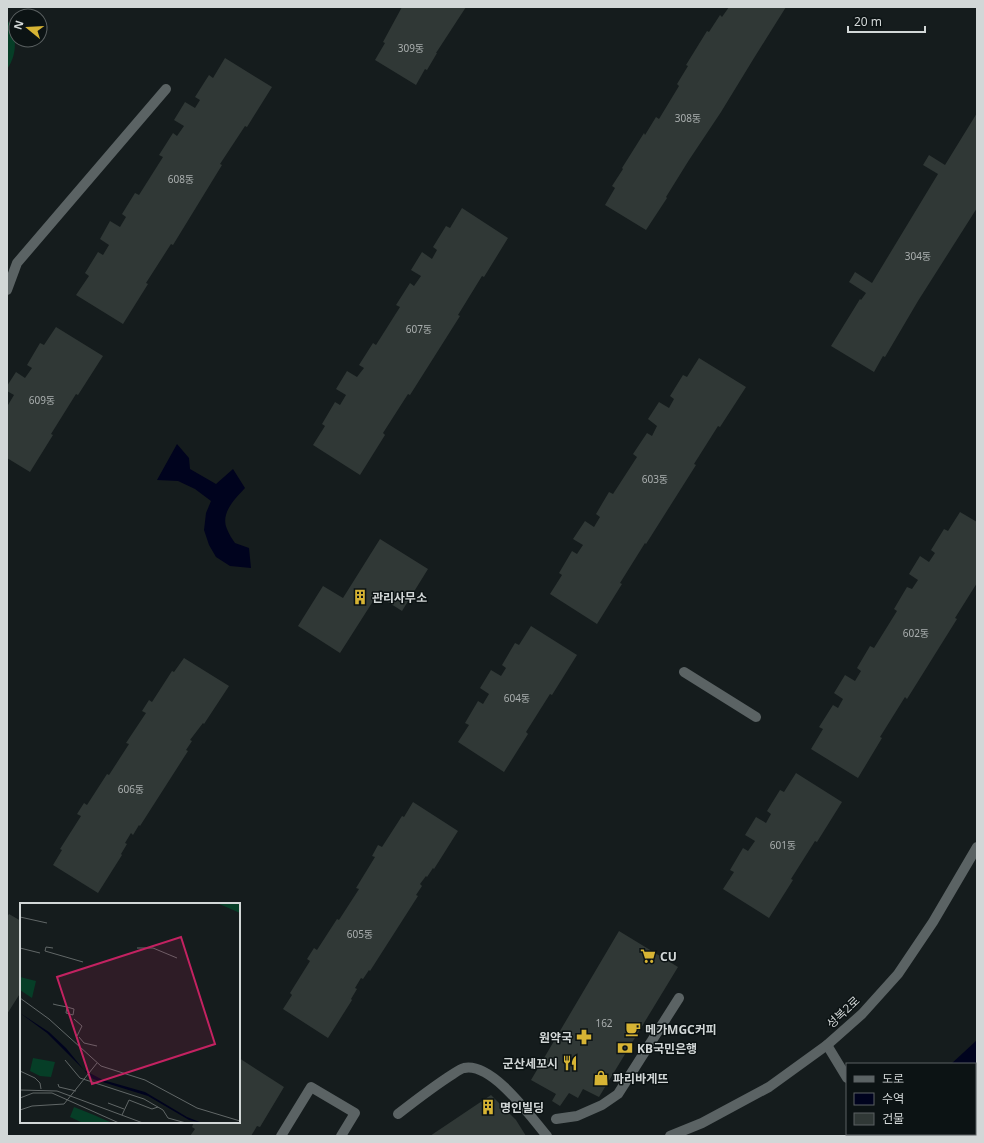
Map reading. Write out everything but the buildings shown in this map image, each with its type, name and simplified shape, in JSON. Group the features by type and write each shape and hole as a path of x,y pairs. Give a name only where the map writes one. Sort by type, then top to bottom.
{"street":[{"path":"7,290 17,263 166,89"},
{"path":"684,672 756,717"},
{"name":"성복2로","path":"670,1136 702,1123 769,1087 827,1045 862,1014 898,974 933,922 977,847"},
{"path":"556,1119 576,1116 596,1108 618,1094 679,998"},
{"path":"827,1045 846,1076"},
{"path":"398,1114 444,1080 464,1068 477,1068 493,1077 513,1096 547,1136"},
{"path":"281,1136 312,1087 355,1113 341,1136"}],"green space":[{"path":"7,20 8,48 14,48 11,63 7,69"}],"water":[{"path":"177,444 189,458 190,469 216,484 233,469 245,488 227,512 225,523 235,543 249,548 251,568 230,566 216,557 209,545 204,530 206,513 211,501 195,489 178,481 157,480"},
{"path":"977,1040 976,1075 976,1063 952,1063"}],"place":[{"name":"관리사무소","path":"360,597"},
{"name":"CU","path":"648,956"},
{"name":"메가MGC커피","path":"633,1029"},
{"name":"원약국","path":"584,1037"},
{"name":"KB국민은행","path":"625,1048"},
{"name":"군산세꼬시","path":"570,1063"},
{"name":"파리바게뜨","path":"601,1078"},
{"name":"명인빌딩","path":"488,1107"}]}
